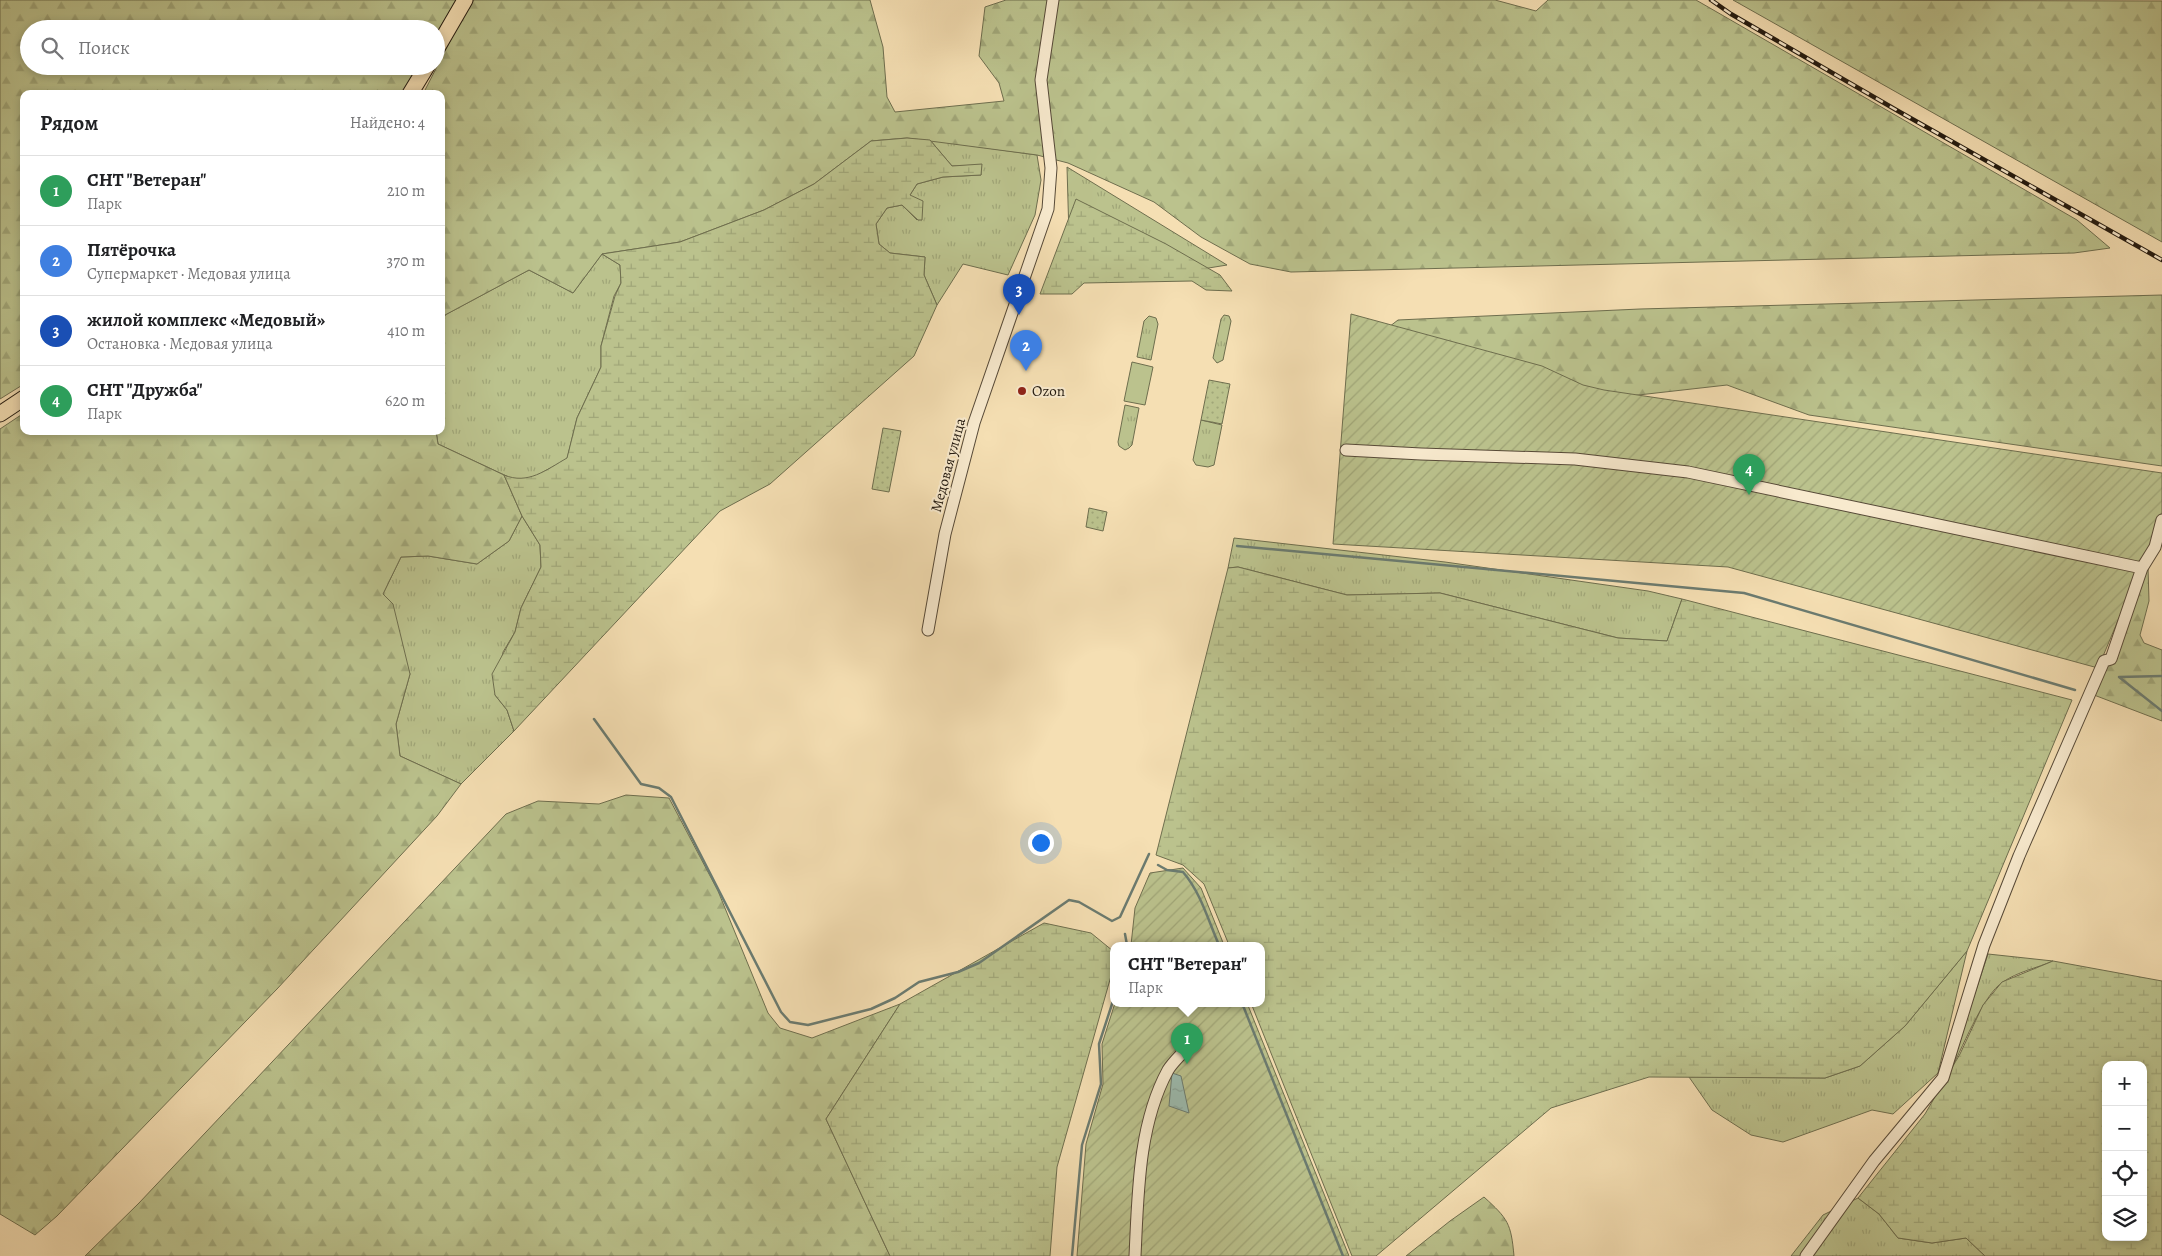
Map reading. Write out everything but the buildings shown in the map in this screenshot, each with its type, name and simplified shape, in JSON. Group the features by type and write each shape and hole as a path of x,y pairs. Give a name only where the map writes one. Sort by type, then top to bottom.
{"main road":[{"path":"445,34 465,0"},
{"path":"412,90 422,75"},
{"path":"0,414 20,401"}],"street":[{"name":"Медовая улица","path":"928,630 945,534 963,461 1048,208 1051,168 1041,80 1052,0"},
{"path":"1346,450 1575,459 1688,472 2142,568"},
{"path":"1806,1256 1874,1161 1943,1078 1984,945 2018,856 2104,661 2111,658 2142,568 2155,547 2162,520"},
{"path":"1135,1256 1138,1196 1149,1122 1169,1068 1186,1050"}],"green space":[{"path":"0,0 457,0 445,20 20,20 20,75 413,75 404,90 20,90 20,386 0,399"},
{"path":"474,0 870,0 883,47 887,97 895,112 1004,101 999,83 979,56 985,7 1006,0 1495,0 1536,11 1548,0 1696,0 2077,220 2110,248 2074,253 1291,272 1250,264 1201,237 1154,202 1068,163 1037,155 907,138 871,141 814,184 764,210 680,242 602,254 573,293 529,270 445,315 445,90 425,90 433,75 445,75 445,51 466,10"},
{"path":"1733,0 2162,1 2162,242"},
{"path":"907,138 930,140 952,166 982,164 981,175 943,177 917,184 910,195 923,201 922,220 918,220 902,205 887,208 876,224 879,244 890,253 925,257 924,275 937,305 914,356 770,484 720,511 514,731 507,710 495,695 492,674 515,632 521,608 541,567 540,545 522,516 504,475 521,478 537,475 567,458 577,418 601,367 601,346 615,296 621,283 620,265 602,254 680,242 764,210 814,184 871,141"},
{"path":"930,140 1037,155 1041,180 1035,215 1008,275 963,264 937,305 924,275 925,257 890,253 879,244 876,224 887,208 902,205 917,220 913,198 910,195 917,184 943,177 981,175 981,165 952,166"},
{"path":"1067,167 1227,265 1178,273 1070,271"},
{"path":"1076,199 1166,244 1220,275 1232,291 1206,290 1192,281 1084,283 1072,294 1040,294"},
{"path":"602,254 620,265 621,283 614,296 601,346 601,367 577,418 567,459 530,479 515,480 438,444 437,435 445,435 445,315 529,270 573,293"},
{"path":"2162,295 2162,466 1809,415 1727,385 1603,399 1385,330 1398,320 1640,309"},
{"path":"1351,314 1542,366 1583,385 1604,390 2162,473 2162,516 2098,668 1728,567 1333,544"},
{"path":"1224,315 1229,316 1231,321 1223,360 1217,363 1213,358 1221,319"},
{"path":"1149,316 1156,318 1158,324 1151,360 1137,357 1144,321"},
{"path":"1132,362 1153,367 1145,405 1124,401"},
{"path":"1209,380 1230,384 1222,424 1201,420"},
{"path":"1125,405 1139,408 1132,445 1125,450 1119,446 1118,442"},
{"path":"20,416 20,435 437,435 438,444 504,475 522,516 509,541 477,564 428,556 401,557 383,594 393,604 410,674 396,724 400,756 461,784 437,816 277,989 57,1216 35,1235 0,1214 0,429"},
{"path":"1201,420 1222,425 1214,465 1208,467 1196,465 1193,460"},
{"path":"883,428 901,431 889,492 872,489"},
{"path":"1089,508 1107,512 1103,531 1086,527"},
{"path":"522,516 540,545 541,567 521,608 515,632 503,652 495,695 507,710 514,731 461,784 400,756 396,724 410,674 383,594 401,557 428,556 477,564 509,541"},
{"path":"1234,538 1445,562 1648,591 1682,599 1667,641 1618,638 1440,593 1347,595 1238,567 1228,568"},
{"path":"1238,567 1347,595 1440,593 1618,638 1667,641 1682,599 2072,700 1967,951 1905,1026 1860,1066 1825,1078 1649,1077 1551,1108 1376,1256 1352,1256 1253,1007 1265,1007 1265,942 1228,942 1204,884 1183,865 1156,855 1228,568"},
{"path":"2148,567 2149,601 2140,635 2144,643 2162,650 2162,721 2094,695"},
{"path":"626,795 669,798 718,891 768,1013 780,1028 812,1038 900,1004 826,1119 890,1256 85,1256 139,1203 506,814 538,801 599,804"},
{"path":"1183,868 1201,888 1223,942 1131,942 1135,908 1150,873"},
{"path":"1044,923 1091,933 1110,949 1110,980 1057,1167 1050,1256 890,1256 826,1119 900,1004"},
{"path":"1967,951 1938,1073 1893,1114 1872,1110 1783,1142 1751,1135 1712,1110 1689,1077 1825,1078 1860,1066 1905,1026"},
{"path":"1988,954 2053,961 2014,975 1995,988 1980,1011 1948,1075"},
{"path":"2053,961 2162,981 2162,1256 1985,1256 1966,1238 1932,1243 1898,1238 1879,1214 1858,1198 1925,1114 1960,1054 1983,1005 2002,982"},
{"path":"1114,1007 1249,1007 1349,1256 1077,1256 1086,1144 1103,1084 1102,1044"},
{"path":"1484,1197 1507,1222 1510,1229 1514,1256 1406,1256 1450,1221"},
{"path":"1858,1198 1879,1214 1898,1238 1932,1243 1966,1238 1985,1256 1791,1256 1823,1215"}],"water":[{"path":"1172,1073 1181,1076 1189,1113 1169,1106"}],"waterway":[{"path":"1237,546 1744,593 2075,690"},
{"path":"2162,676 2119,677 2162,711"},
{"path":"594,719 641,784 659,788 671,797 781,1012 790,1022 808,1025 871,1009 895,998 919,982 958,972 979,963 1069,900 1079,902 1112,921 1120,917 1149,854"},
{"path":"1158,865 1167,870 1183,872 1195,889 1218,942"},
{"path":"1125,934 1126,942"},
{"path":"1072,1256 1082,1145 1101,1084 1099,1044 1111,1007"},
{"path":"1244,1007 1343,1256"}],"railway":[{"path":"1711,0 1731,14 1898,111 2162,260"}],"place":[{"name":"жилой комплекс «Медовый»","path":"1019,315"},
{"name":"Пятёрочка","path":"1026,371"},
{"name":"Ozon","path":"1022,391"},
{"name":"СНТ \"Дружба\"","path":"1749,495"},
{"name":"СНТ \"Ветеран\"","path":"1187,1064"}]}
